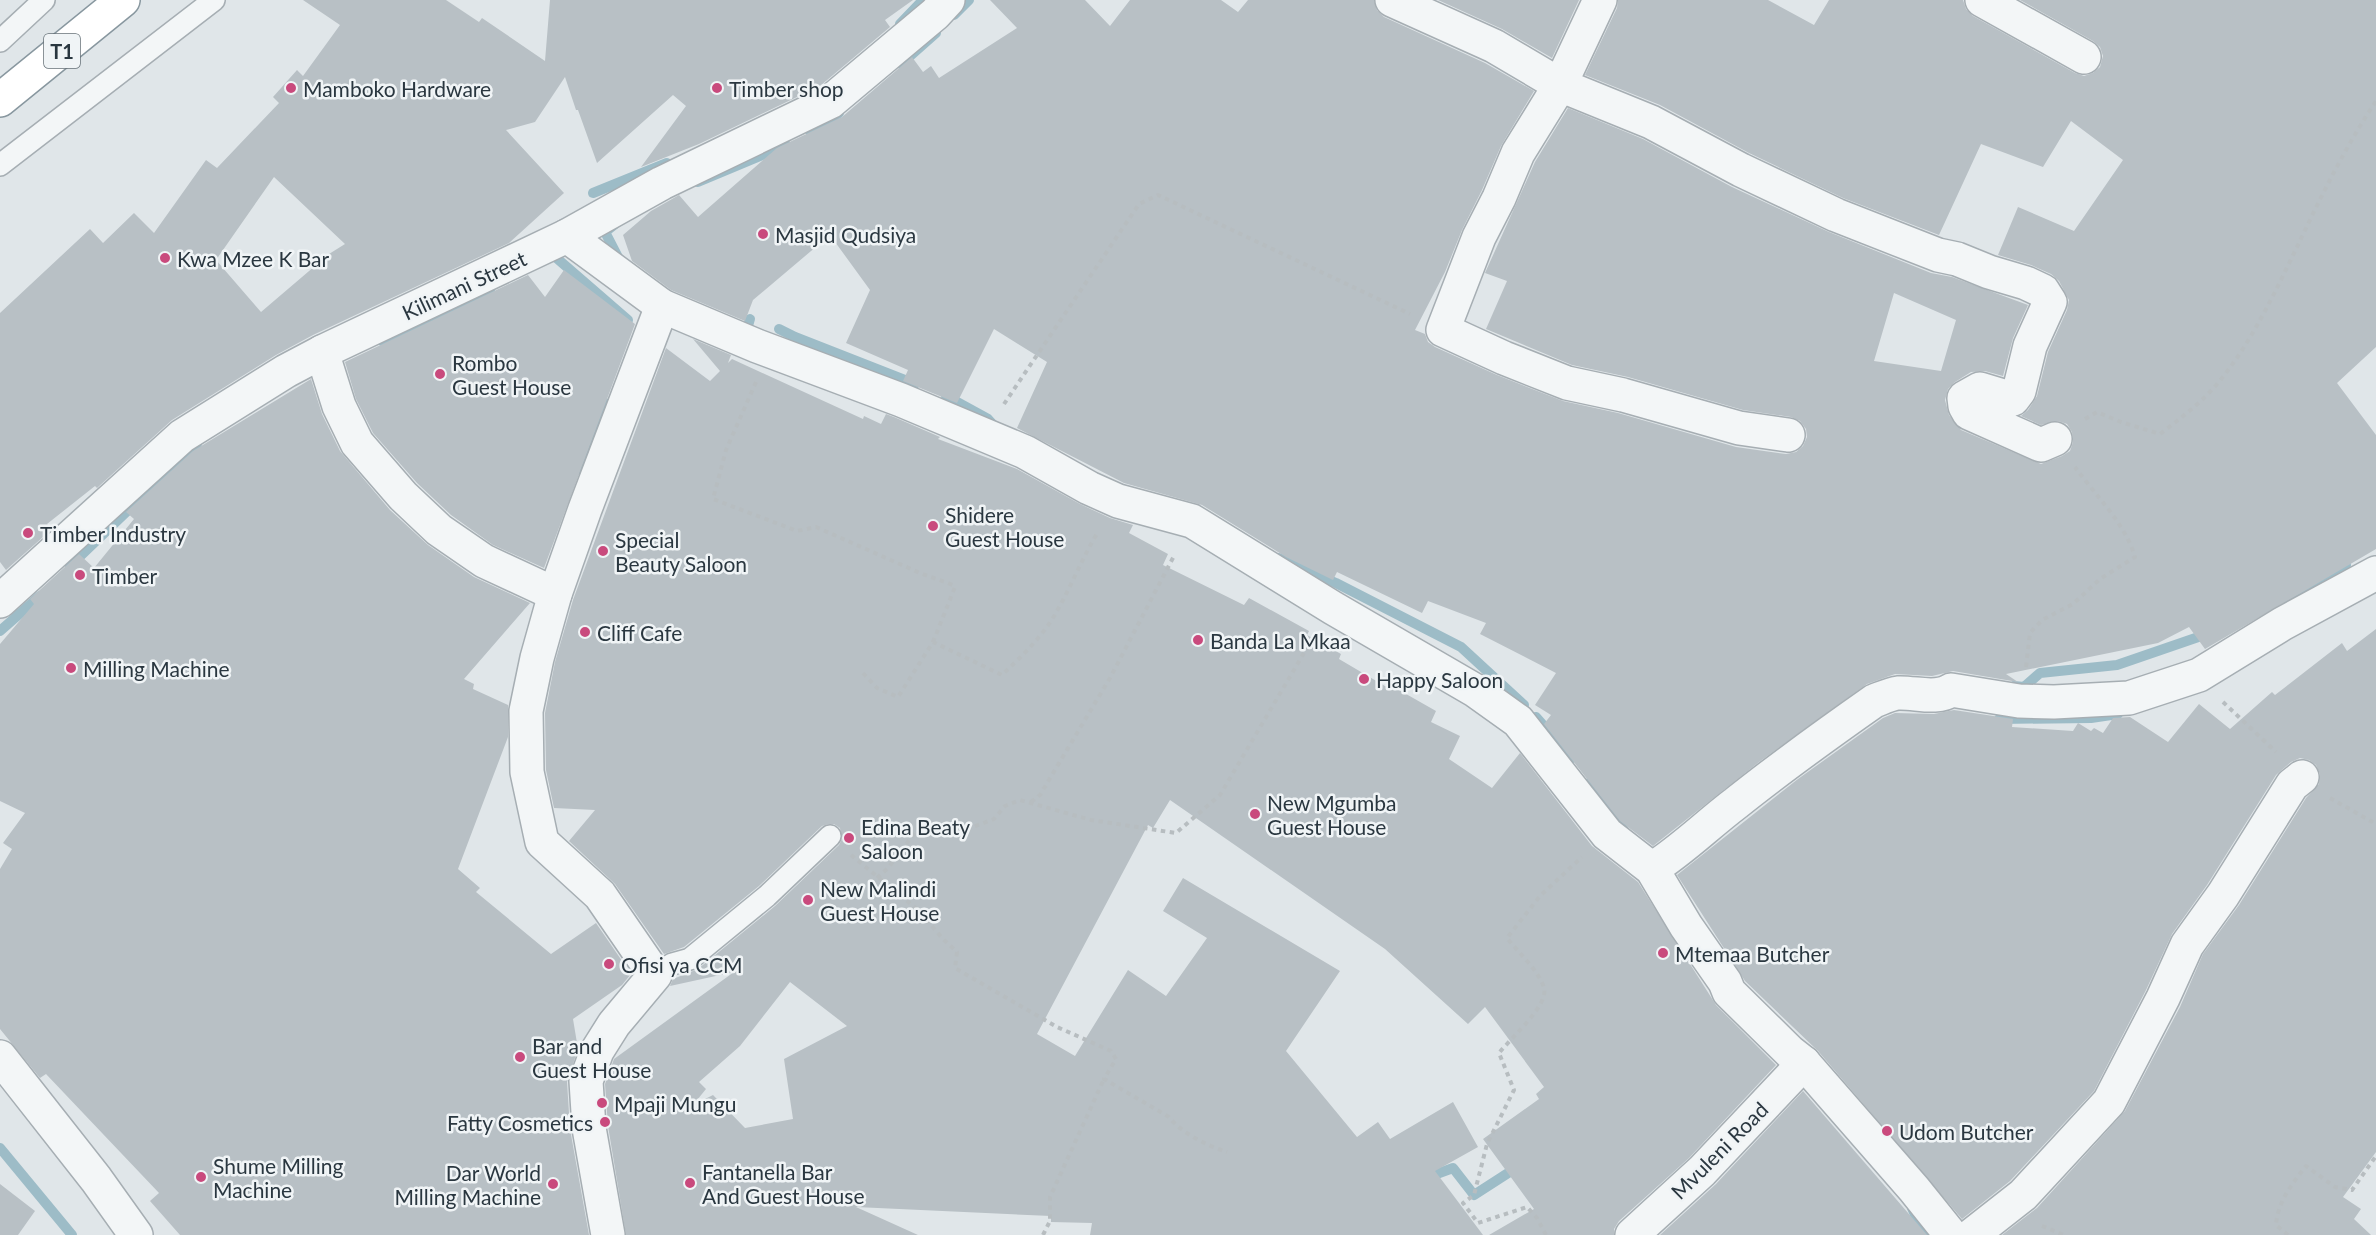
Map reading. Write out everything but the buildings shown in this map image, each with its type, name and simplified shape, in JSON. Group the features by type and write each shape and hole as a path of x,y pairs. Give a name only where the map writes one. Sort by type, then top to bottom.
{"highway":[{"name":"T1","path":"0,100 123,0"}],"street":[{"name":"Kilimani Street","path":"0,601 182,436 322,352 567,236 662,183 830,102 948,0"},
{"path":"1392,0 1494,46 1560,85 1651,122 1741,170 1836,215 1938,255 1957,259 2043,291 2050,302 2030,346 2019,391 2013,399 1980,389 1964,399 1969,413 2041,445 2055,439"},
{"path":"1600,0 1560,85 1518,153 1479,237 1443,330 1567,383 1623,395 1739,428 1788,435"},
{"path":"1982,0 2084,57"},
{"path":"567,236 662,306 770,351 901,400 1025,452 1089,488 1118,501 1192,521 1333,609 1476,691 1518,721 1607,834 1652,869 1686,926 1725,982 1729,992 1804,1063 1914,1188 1951,1235"},
{"path":"608,1235 589,1128 586,1081 597,1051 614,1024 655,975 600,895 542,842 527,772 526,711 537,658 555,594 585,508 662,306"},
{"path":"322,352 339,406 357,443 403,496 439,530 484,561 555,594"},
{"path":"1652,869 1678,852 1708,824 1787,762 1874,701 1896,693 1944,695 1951,690 2019,701 2054,702 2129,698 2199,675 2282,624 2376,573"},
{"path":"1972,1235 2023,1195 2109,1102 2163,998 2187,945 2223,895 2292,785 2302,777"},
{"path":"0,1057 96,1179 136,1235"},
{"name":"Mvuleni Road","path":"1632,1235 1702,1171 1804,1063"}],"lane":[{"path":"0,41 44,0"},
{"path":"0,165 214,0"},
{"path":"655,975 672,964 690,959 767,896 830,836"}],"path":[{"path":"2019,701 2024,687 2030,633 2042,620 2073,604 2100,579 2135,557 2132,547 2107,508 2090,489 2055,439 2097,412 2160,434 2201,401 2232,363 2261,317 2326,188 2363,120 2376,101"},
{"path":"983,435 1139,204 1158,195 1443,330"},
{"path":"770,351 726,450 713,499 797,531 816,526 955,587 933,642 898,697 877,688 863,674"},
{"path":"933,642 1002,675 1028,650 1056,613 1080,561 1118,501"},
{"path":"1031,802 1040,795 1110,678 1192,521"},
{"path":"877,878 888,868 923,822 965,830 994,819 1005,806 1020,800 1091,820 1176,833 1220,795 1314,636 1333,609"},
{"path":"2199,675 2204,683 2302,777 2328,797 2376,825"},
{"path":"1546,1235 1537,1218 1527,1207 1478,1223 1463,1203 1474,1196 1487,1144 1514,1090 1499,1053 1536,1011 1544,998 1545,989 1540,978 1507,938 1540,896 1607,834"},
{"path":"830,836 877,878 918,910 957,952 955,968 1057,1027 1111,1051 1116,1059 1104,1079 1050,1197 1050,1221 1043,1235"},
{"path":"1104,1079 1169,1117 1175,1125 1185,1131 1227,1152"},
{"path":"2288,1235 2276,1225 2277,1213 2287,1190 2306,1167 2335,1187 2352,1190 2376,1156"}],"waterway":[{"path":"900,24 923,0"},
{"path":"954,15 969,0"},
{"path":"901,64 936,33"},
{"path":"811,134 839,113"},
{"path":"698,182 786,145"},
{"path":"593,193 667,163"},
{"path":"615,224 605,232 621,263"},
{"path":"546,259 553,255 628,320"},
{"path":"382,341 450,312 490,290"},
{"path":"735,326 742,328 748,326 750,319"},
{"path":"779,329 915,384"},
{"path":"946,396 988,419 998,430"},
{"path":"582,471 605,403"},
{"path":"70,566 197,444"},
{"path":"1279,558 1336,583 1461,647 1524,705"},
{"path":"2287,600 2319,584 2346,565"},
{"path":"0,631 40,596"},
{"path":"2014,686 2024,687 2040,673 2117,665 2210,633"},
{"path":"1999,719 2091,718 2118,714"},
{"path":"1536,717 1572,758"},
{"path":"1590,782 1626,833"},
{"path":"0,1148 72,1235"},
{"path":"1423,1179 1453,1168 1474,1195 1519,1166"},
{"path":"1912,1208 1924,1235"}],"place":[{"name":"Mamboko Hardware","path":"291,88"},
{"name":"Timber shop","path":"717,88"},
{"name":"Masjid Qudsiya","path":"763,234"},
{"name":"Kwa Mzee K Bar","path":"165,258"},
{"name":"Rombo Guest House","path":"440,374"},
{"name":"Shidere Guest House","path":"933,526"},
{"name":"Timber Industry","path":"28,533"},
{"name":"Special Beauty Saloon","path":"603,551"},
{"name":"Timber","path":"80,575"},
{"name":"Cliff Cafe","path":"585,632"},
{"name":"Banda La Mkaa","path":"1198,640"},
{"name":"Milling Machine","path":"71,668"},
{"name":"Happy Saloon","path":"1364,679"},
{"name":"New Mgumba Guest House","path":"1255,814"},
{"name":"Edina Beaty Saloon","path":"849,838"},
{"name":"New Malindi Guest House","path":"808,900"},
{"name":"Mtemaa Butcher","path":"1663,953"},
{"name":"Ofisi ya CCM","path":"609,964"},
{"name":"Bar and Guest House","path":"520,1057"},
{"name":"Mpaji Mungu","path":"602,1103"},
{"name":"Fatty Cosmetics","path":"605,1122"},
{"name":"Udom Butcher","path":"1887,1131"},
{"name":"Shume Milling Machine","path":"201,1177"},
{"name":"Fantanella Bar And Guest House","path":"690,1183"},
{"name":"Dar World Milling Machine","path":"553,1184"}]}
